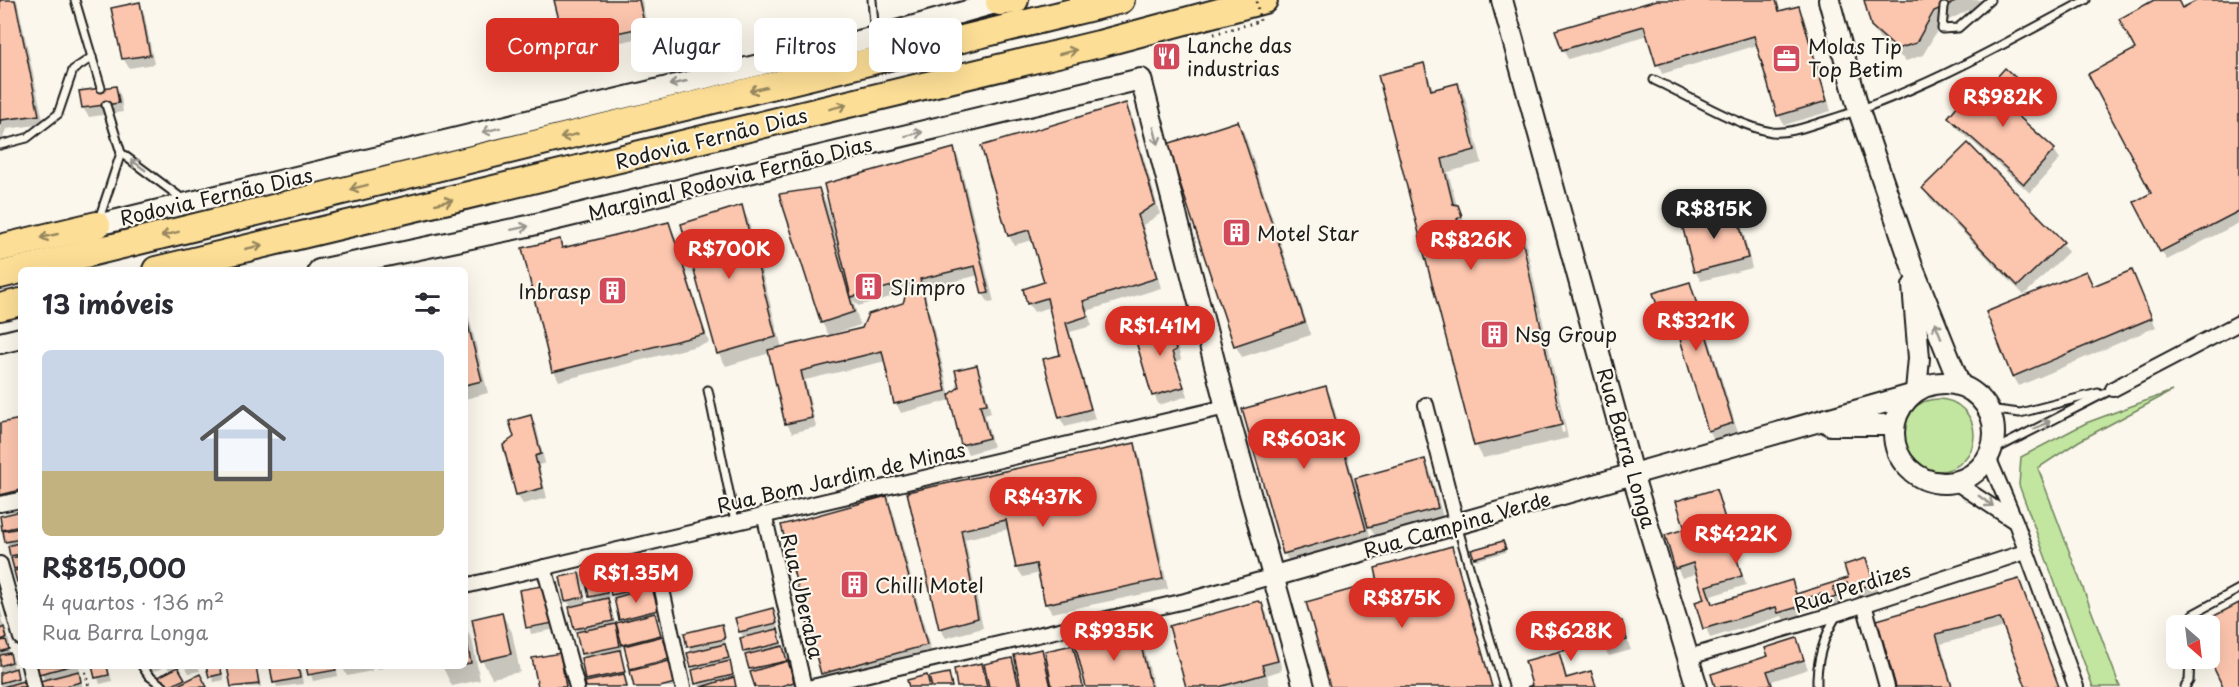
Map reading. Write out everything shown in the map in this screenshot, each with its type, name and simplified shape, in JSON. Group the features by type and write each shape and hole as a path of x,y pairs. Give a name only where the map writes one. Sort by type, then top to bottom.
{"highway":[{"name":"Rodovia Fernão Dias","path":"33,267 1121,0"},
{"name":"Rodovia Fernão Dias","path":"169,267 1099,45 1264,0"},
{"path":"0,248 97,225"},
{"name":"Rodovia Fernão Dias","path":"0,275 18,271"},
{"path":"0,307 18,303"}],"main road":[{"name":"Rua Barra Longa","path":"1502,0 1632,473 1697,687"},
{"path":"1829,0 1859,111 1912,266 1960,385"},
{"name":"Rodovia Fernão Dias","path":"945,18 1007,1"},
{"name":"Rodovia Fernão Dias","path":"97,225 869,38"},
{"name":"Marginal Rodovia Fernão Dias","path":"333,267 528,226 1141,79 1226,407"},
{"path":"1912,266 1919,358 1913,393"},
{"path":"0,344 18,339"},
{"path":"1937,383 1960,385 1971,390 1988,409 1994,430 1989,455 1968,477 1955,482 1940,483 1912,473 1896,448 1894,425 1901,406 1913,393 1937,383"},
{"name":"Rua Campina Verde","path":"1274,576 1913,393"},
{"path":"1226,407 1304,687"},
{"name":"Rua Campina Verde","path":"1786,431 1833,424 1894,425"}],"street":[{"path":"2113,389 2239,323"},
{"path":"1426,405 1457,525"},
{"name":"Rua Bom Jardim de Minas","path":"468,585 1226,407"},
{"path":"1989,455 2076,687"},
{"path":"1955,482 2016,523"},
{"path":"0,504 18,501"},
{"name":"Rua Uberaba","path":"764,514 804,687"},
{"name":"Rua Perdizes","path":"1689,657 1838,613 2025,552"},
{"path":"0,564 18,627"},
{"path":"657,566 683,687"},
{"path":"544,567 577,687"},
{"name":"Rua Campina Verde","path":"812,687 1185,601 1274,576"},
{"path":"1864,604 1887,687"},
{"path":"30,669 34,687"}],"lane":[{"path":"75,0 101,88"},
{"path":"872,0 873,18"},
{"path":"1944,7 1942,30 1959,28 1990,0"},
{"path":"1654,80 1752,126 1773,132 1795,130 1859,111 1962,66 2086,0"},
{"path":"0,145 27,138 58,114 73,70 92,57"},
{"path":"97,225 121,153 106,105"},
{"path":"121,153 189,203"},
{"path":"1988,409 2020,413 2113,389"},
{"path":"1989,455 2113,389"},
{"path":"708,390 735,521"},
{"path":"1457,525 1504,687"},
{"path":"2192,615 2239,590"},
{"path":"1816,687 1816,673 1828,630 1838,613"},
{"path":"144,669 148,676 164,687"},
{"path":"2185,687 2189,681 2190,669"}],"path":[{"path":"1214,34 1260,21 1256,0"},
{"path":"85,669 89,687"}],"green space":[{"path":"2172,391 2079,441 2038,468 2120,687 2093,687 2019,485 2021,457 2086,423"},
{"path":"1945,399 1964,409 1972,421 1974,435 1972,449 1964,461 1952,469 1931,471 1912,461 1904,449 1902,428 1912,409 1924,401"}],"building":[{"path":"0,0 15,0 39,115 1,120 0,125"},
{"path":"554,0 639,0 643,18 631,18 631,30 619,33 619,18 558,18"},
{"name":"Molas Tip Top Betim","path":"1657,0 1776,0 1779,11 1799,6 1827,101 1777,116 1754,36 1656,65 1644,26 1562,50 1555,30"},
{"path":"1864,0 1960,0 1934,11 1916,43 1897,49 1871,26"},
{"path":"2154,0 2178,0 2182,8 2198,0 2239,0 2239,211 2160,252 2134,202 2151,193 2088,74 2135,49 2119,19"},
{"path":"140,2 150,55 122,59 111,8"},
{"name":"Nsg Group","path":"1424,63 1431,90 1458,83 1475,150 1442,159 1453,204 1458,205 1462,216 1457,219 1463,244 1520,229 1562,425 1474,446 1378,75"},
{"path":"2005,68 2025,86 2007,106 2055,149 2024,184 1948,117 1965,97 1973,104"},
{"path":"116,86 119,103 82,108 79,91"},
{"path":"1126,103 1155,204 1138,215 1157,278 1083,301 1088,316 1066,323 1091,409 1059,418 1043,359 1060,355 1047,298 1027,304 1023,289 1044,282 1029,230 1008,236 981,146"},
{"name":"Motel Star","path":"1238,121 1305,322 1234,346 1167,144"},
{"path":"1968,143 2064,242 2018,286 1922,188"},
{"name":"SIimpro","path":"954,148 989,293 982,294 975,266 920,279 946,391 894,404 882,351 801,371 812,418 785,424 768,350 862,328 868,314 903,303 911,281 851,297 824,184"},
{"path":"819,188 854,312 821,323 779,194"},
{"path":"742,205 776,337 717,354 681,224"},
{"path":"1735,207 1748,258 1694,272 1681,221"},
{"name":"Inbrasp","path":"669,222 705,334 552,372 522,248 560,239 562,248"},
{"path":"2132,270 2152,318 2012,377 1986,312 2086,271 2093,286"},
{"path":"1690,282 1733,423 1708,431 1673,316 1662,320 1653,293"},
{"path":"1167,316 1176,350 1172,352 1184,387 1152,396 1135,338 1152,335 1148,318"},
{"path":"468,324 482,381 468,384"},
{"path":"977,365 987,404 980,405 989,438 961,445 949,395 959,387 955,370"},
{"path":"1326,386 1366,530 1283,554 1242,409"},
{"path":"531,415 541,454 535,456 543,488 516,495 503,445 514,437 509,421"},
{"path":"18,420 18,491 0,495 0,423"},
{"path":"1135,443 1163,579 1045,604 1036,564 1016,568 1006,520 961,530 978,618 939,629 907,492"},
{"path":"1425,459 1438,508 1368,527 1355,478"},
{"path":"1716,489 1742,576 1706,586 1712,604 1792,580 1796,594 1848,578 1844,565 1866,558 1874,584 1849,591 1847,583 1833,587 1836,597 1824,601 1821,594 1796,601 1798,607 1778,613 1776,607 1703,629 1695,602 1704,599 1693,563 1675,569 1665,535 1685,529 1676,501"},
{"name":"Chilli Motel","path":"887,496 927,645 821,674 781,525"},
{"path":"18,512 18,527 2,530 0,516"},
{"path":"18,528 18,540 5,542 3,531"},
{"path":"1503,541 1506,549 1474,558 1471,550"},
{"path":"18,543 18,555 10,556 8,546"},
{"path":"1452,546 1492,687 1330,687 1306,602 1378,582 1375,568"},
{"path":"18,557 18,568 14,569 11,558"},
{"path":"626,567 630,591 611,595 607,571"},
{"path":"603,569 607,593 589,597 584,573"},
{"path":"18,570 18,582 17,582 14,571"},
{"path":"579,573 584,597 565,601 560,577"},
{"path":"2019,579 2059,687 2026,687 2000,618 1936,634 1952,687 1896,687 1877,620"},
{"path":"547,585 554,623 526,628 519,590"},
{"path":"652,587 658,610 619,620 614,598"},
{"path":"608,598 613,621 574,629 569,607"},
{"path":"1258,601 1262,603 1278,661 1262,665 1265,674 1219,687 1186,687 1169,626"},
{"path":"2239,603 2239,687 2223,687 2214,669 2220,669 2220,615 2216,615"},
{"path":"773,608 777,623 739,632 735,618"},
{"path":"502,612 511,654 480,661 472,619"},
{"path":"655,613 661,635 622,645 616,623"},
{"path":"1622,621 1627,640 1602,647 1600,641 1559,652 1566,678 1591,671 1596,687 1527,687 1532,685 1525,661 1593,642 1590,630"},
{"path":"616,624 620,646 581,654 576,632"},
{"path":"722,624 725,639 687,647 684,633"},
{"path":"4,627 7,638 0,640 0,629"},
{"path":"778,629 781,643 743,652 740,638"},
{"path":"1137,629 1151,687 1086,687 1075,644"},
{"path":"663,636 669,659 630,669 624,646"},
{"path":"1797,638 1804,660 1767,671 1772,685 1715,687 1711,674 1768,656 1765,648"},
{"path":"6,640 9,649 0,652 0,641"},
{"path":"725,644 729,658 691,667 687,653"},
{"path":"1073,645 1083,687 1052,687 1045,651"},
{"path":"783,646 787,661 749,669 745,655"},
{"path":"468,648 471,663 468,664"},
{"path":"1042,649 1051,687 1021,687 1014,655"},
{"path":"620,650 625,672 585,680 581,658"},
{"path":"10,653 12,662 0,666 0,655"},
{"path":"560,653 566,687 538,687 532,658"},
{"path":"1012,658 1019,687 989,687 984,664"},
{"path":"669,661 675,683 660,687 634,687 630,671"},
{"path":"730,661 733,675 695,684 692,670"},
{"path":"788,661 794,682 778,687 755,687 750,672"},
{"path":"982,663 987,687 957,687 954,669"},
{"path":"16,668 18,678 0,683 0,673"},
{"path":"38,669 58,669 39,674"},
{"path":"93,669 108,669 109,675 95,678"},
{"path":"174,669 179,669 185,679 168,687 156,678"},
{"path":"207,669 221,669 222,674 209,677"},
{"path":"228,669 256,669 259,684 231,687"},
{"path":"271,669 298,669 300,678 273,683"},
{"path":"307,669 336,670 308,675"},
{"path":"79,671 81,682 62,687 42,687 40,681"},
{"path":"949,673 952,687 932,687 929,677"},
{"path":"200,674 207,687 179,687 178,685"},
{"path":"624,674 627,687 586,687 585,682"},
{"path":"927,675 930,687 909,687 907,680"},
{"path":"734,677 736,687 701,687"},
{"path":"23,681 25,687 3,687"}],"place":[{"name":"Lanche das industrias","path":"1166,56"},
{"name":"Molas Tip Top Betim","path":"1787,58"},
{"name":"Motel Star","path":"1236,233"},
{"name":"SIimpro","path":"869,287"},
{"name":"Inbrasp","path":"612,291"},
{"name":"Nsg Group","path":"1494,334"},
{"name":"Chilli Motel","path":"854,585"}]}
